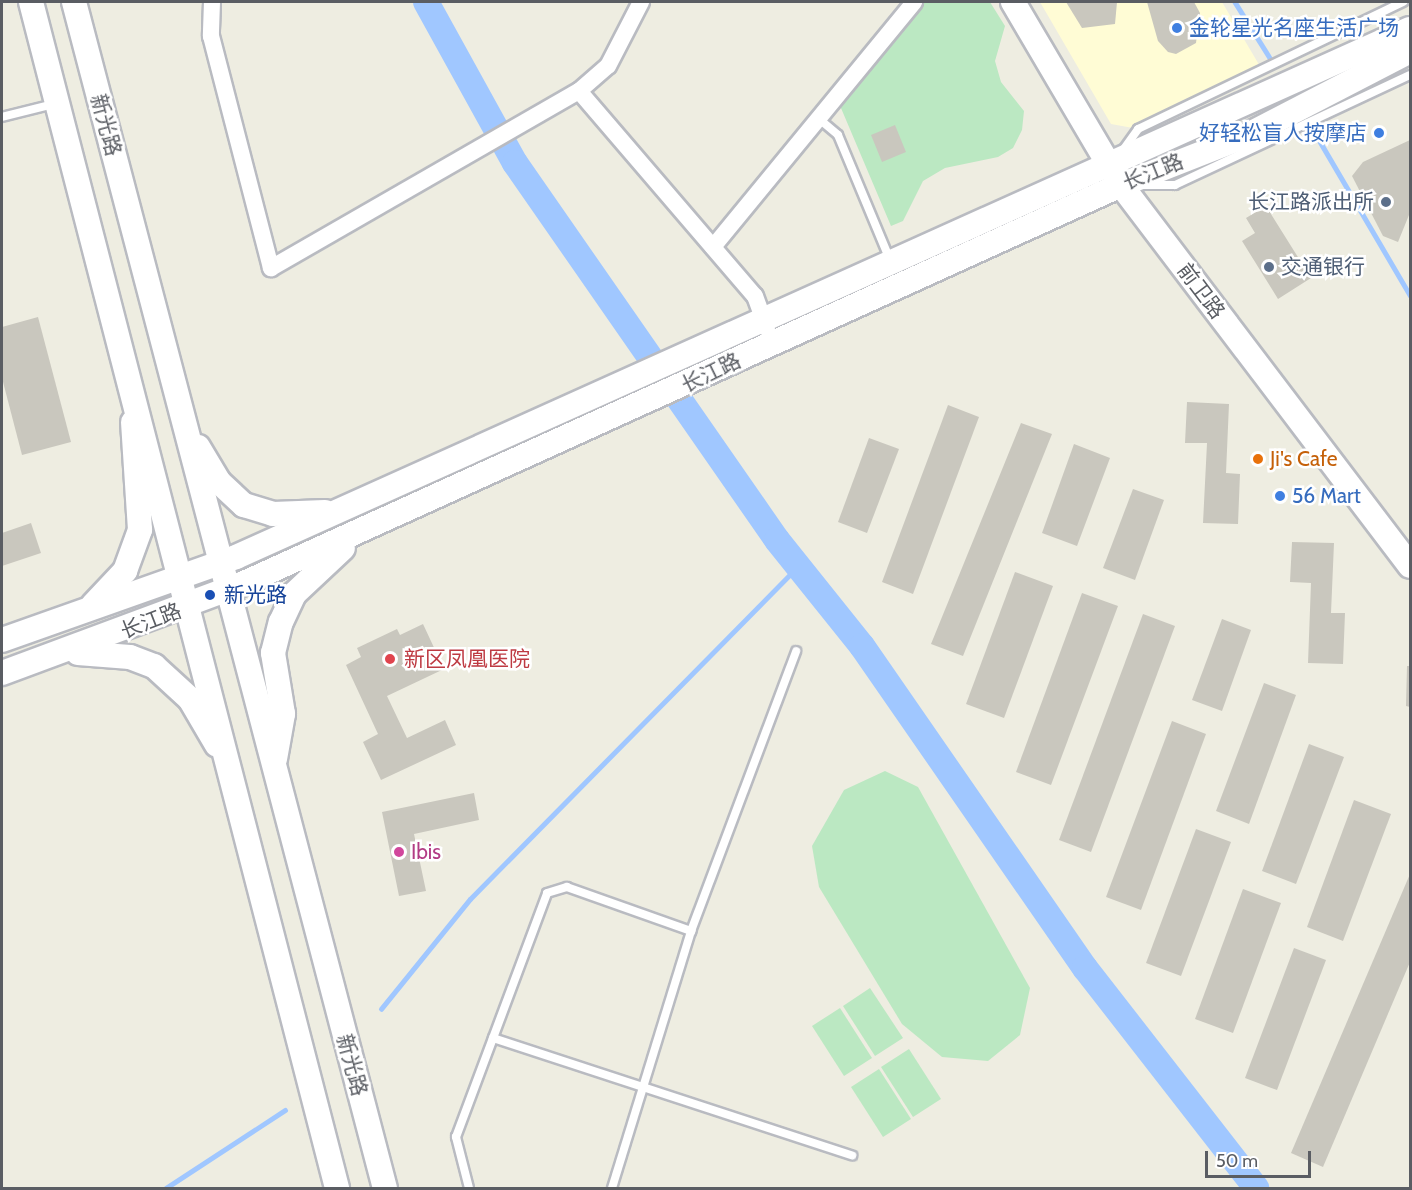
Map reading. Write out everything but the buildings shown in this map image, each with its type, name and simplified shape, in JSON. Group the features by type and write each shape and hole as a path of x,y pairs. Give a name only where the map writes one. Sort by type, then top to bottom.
{"main road":[{"name":"新光路","path":"31,2 183,578 337,1188"},
{"name":"新光路","path":"74,2 385,1188"},
{"name":"前卫路","path":"1013,2 1116,176 1410,567"},
{"name":"长江路","path":"2,640 221,564 695,351 768,331 1116,176 1410,29"},
{"name":"长江路","path":"2,673 66,654 190,606 711,375 768,331 891,263 1116,176 1248,135 1410,51"},
{"path":"86,612 125,571 140,530 132,458 134,392"},
{"path":"185,428 219,482 244,505 273,514 348,508"},
{"path":"274,768 283,714 273,653 281,622 311,574 361,531"},
{"path":"66,654 130,657 154,666 190,699 228,760"}],"street":[{"path":"212,2 211,36 271,268 579,91 608,66 640,2"},
{"path":"713,247 914,2"},
{"path":"579,91 754,296 768,331"}],"lane":[{"path":"1403,2 1138,129 1116,176 1174,185 1410,75"},
{"path":"2,117 57,103"},
{"path":"818,118 838,135 891,263"},
{"path":"612,1188 691,931 796,651"},
{"path":"469,1188 456,1137 548,893 567,887 691,931"},
{"path":"493,1038 852,1155"}],"shaded area":[{"path":"1040,2 1222,2 1261,68 1133,128 1111,124"}],"green space":[{"path":"923,2 990,2 1005,26 995,61 1001,82 1024,111 1022,130 1013,148 998,157 945,168 923,181 903,221 891,226 838,101"},
{"path":"885,771 918,787 1030,988 1020,1035 988,1061 942,1057 902,1024 819,887 812,846 844,790"},
{"path":"870,988 903,1038 875,1056 843,1006"},
{"path":"840,1008 872,1058 844,1076 812,1026"},
{"path":"909,1049 941,1099 913,1117 881,1067"},
{"path":"879,1069 911,1119 883,1137 851,1087"}],"waterway":[{"path":"426,2 515,163 777,540 862,646 1085,968 1256,1188"},
{"path":"1235,2 1270,58"},
{"path":"1315,133 1410,295"},
{"path":"381,1009 470,899 798,566"},
{"path":"166,1188 285,1110"}],"place":[{"name":"金轮星光名座生活广场","path":"1177,28"},
{"name":"好轻松盲人按摩店","path":"1379,133"},
{"name":"长江路派出所","path":"1386,202"},
{"name":"交通银行","path":"1269,267"},
{"name":"Ji's Cafe","path":"1258,459"},
{"name":"56 Mart","path":"1280,496"},
{"name":"新光路","path":"210,595"},
{"name":"新区凤凰医院","path":"390,659"},
{"name":"Ibis","path":"399,852"}]}
